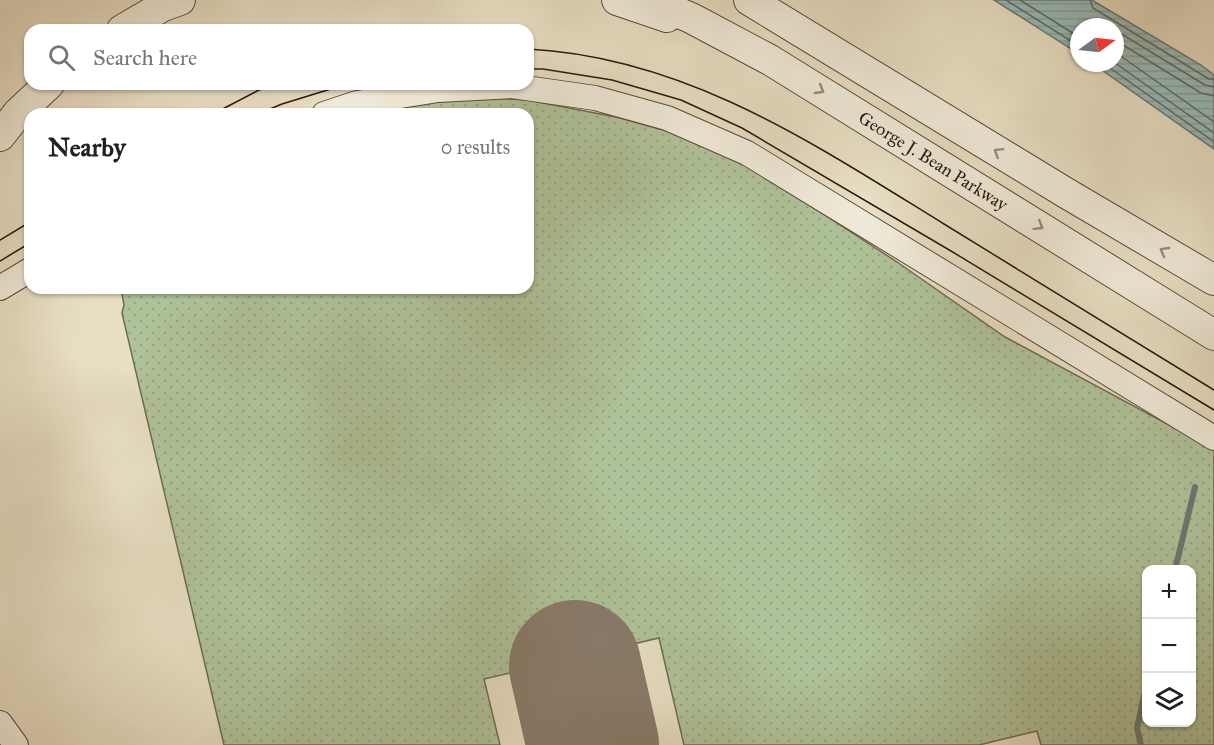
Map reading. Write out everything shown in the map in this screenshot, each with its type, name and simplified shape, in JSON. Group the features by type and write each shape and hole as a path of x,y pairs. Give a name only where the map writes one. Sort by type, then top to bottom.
{"street":[{"path":"132,24 163,6 180,0"},
{"path":"617,0 676,20 770,60"},
{"name":"George J. Bean Parkway","path":"648,0 691,18 770,60 1214,335"},
{"path":"749,0 1066,193 1214,280"},
{"path":"534,89 595,98 667,118 747,153 1214,438"},
{"path":"0,136 18,113 43,90"},
{"path":"342,108 357,103 438,90"},
{"path":"0,288 24,274"},
{"path":"0,723 16,745"}],"green space":[{"path":"493,98 527,100 616,117 678,134 742,161 897,262 1005,337 1214,449 1214,745 1041,745 1037,731 979,745 684,745 659,638 484,679 500,745 224,745 122,313 124,305 122,294 534,294 534,108 397,108 417,104"}],"water":[{"path":"994,0 1092,0 1122,18 1070,18 1070,48"},
{"path":"1124,19 1214,75 1214,149 1105,72 1124,72"}],"waterway":[{"path":"1176,565 1195,487"},
{"path":"1141,745 1137,728 1142,705"}],"runway":[{"path":"575,666 593,745"}],"tram line":[{"path":"534,50 586,56 641,68 695,87 746,110 846,164 1214,390"},
{"path":"534,69 612,80 681,100 742,128 1214,410"},
{"path":"224,108 259,90"},
{"path":"272,108 328,90"},
{"path":"0,240 24,226"},
{"path":"0,261 24,247"}]}
